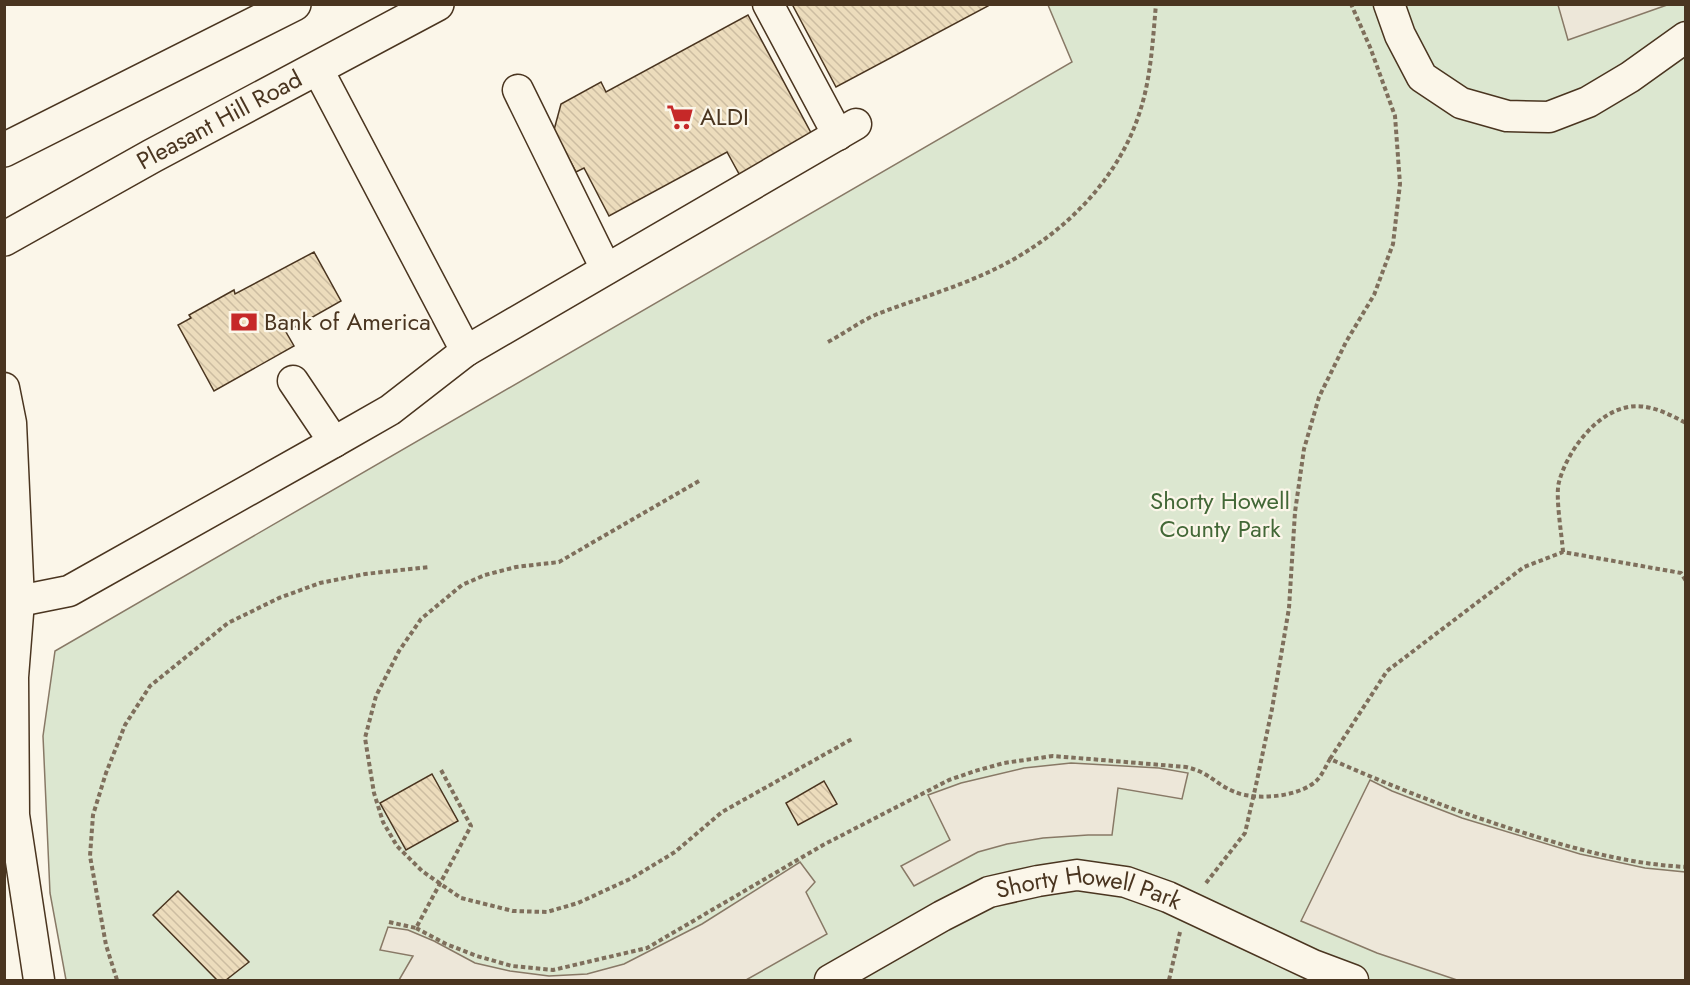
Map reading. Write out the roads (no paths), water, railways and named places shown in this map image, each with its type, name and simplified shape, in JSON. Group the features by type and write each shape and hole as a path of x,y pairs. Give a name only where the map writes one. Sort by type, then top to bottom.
{"highway":[{"path":"4,150 294,4"},
{"name":"Pleasant Hill Road","path":"4,239 152,156 437,4"},
{"path":"4,128 54,125"}],"street":[{"path":"19,601 69,591 334,442 390,410 466,351 847,129 768,4"},
{"path":"1389,4 1400,35 1422,77 1461,103 1507,116 1549,117 1588,102 1629,77 1686,37"},
{"path":"317,68 466,351"},
{"path":"518,90 606,269"},
{"path":"293,381 334,442"},
{"path":"4,388 11,423 8,456 19,601 9,719 14,815 39,981"},
{"name":"Shorty Howell Park","path":"830,981 989,892 1077,875 1126,882 1168,897 1353,981"}],"place":[{"name":"ALDI","path":"680,117"},
{"name":"Bank of America","path":"244,322"}],"park label":[{"name":"Shorty Howell County Park","path":"1220,515"}]}
